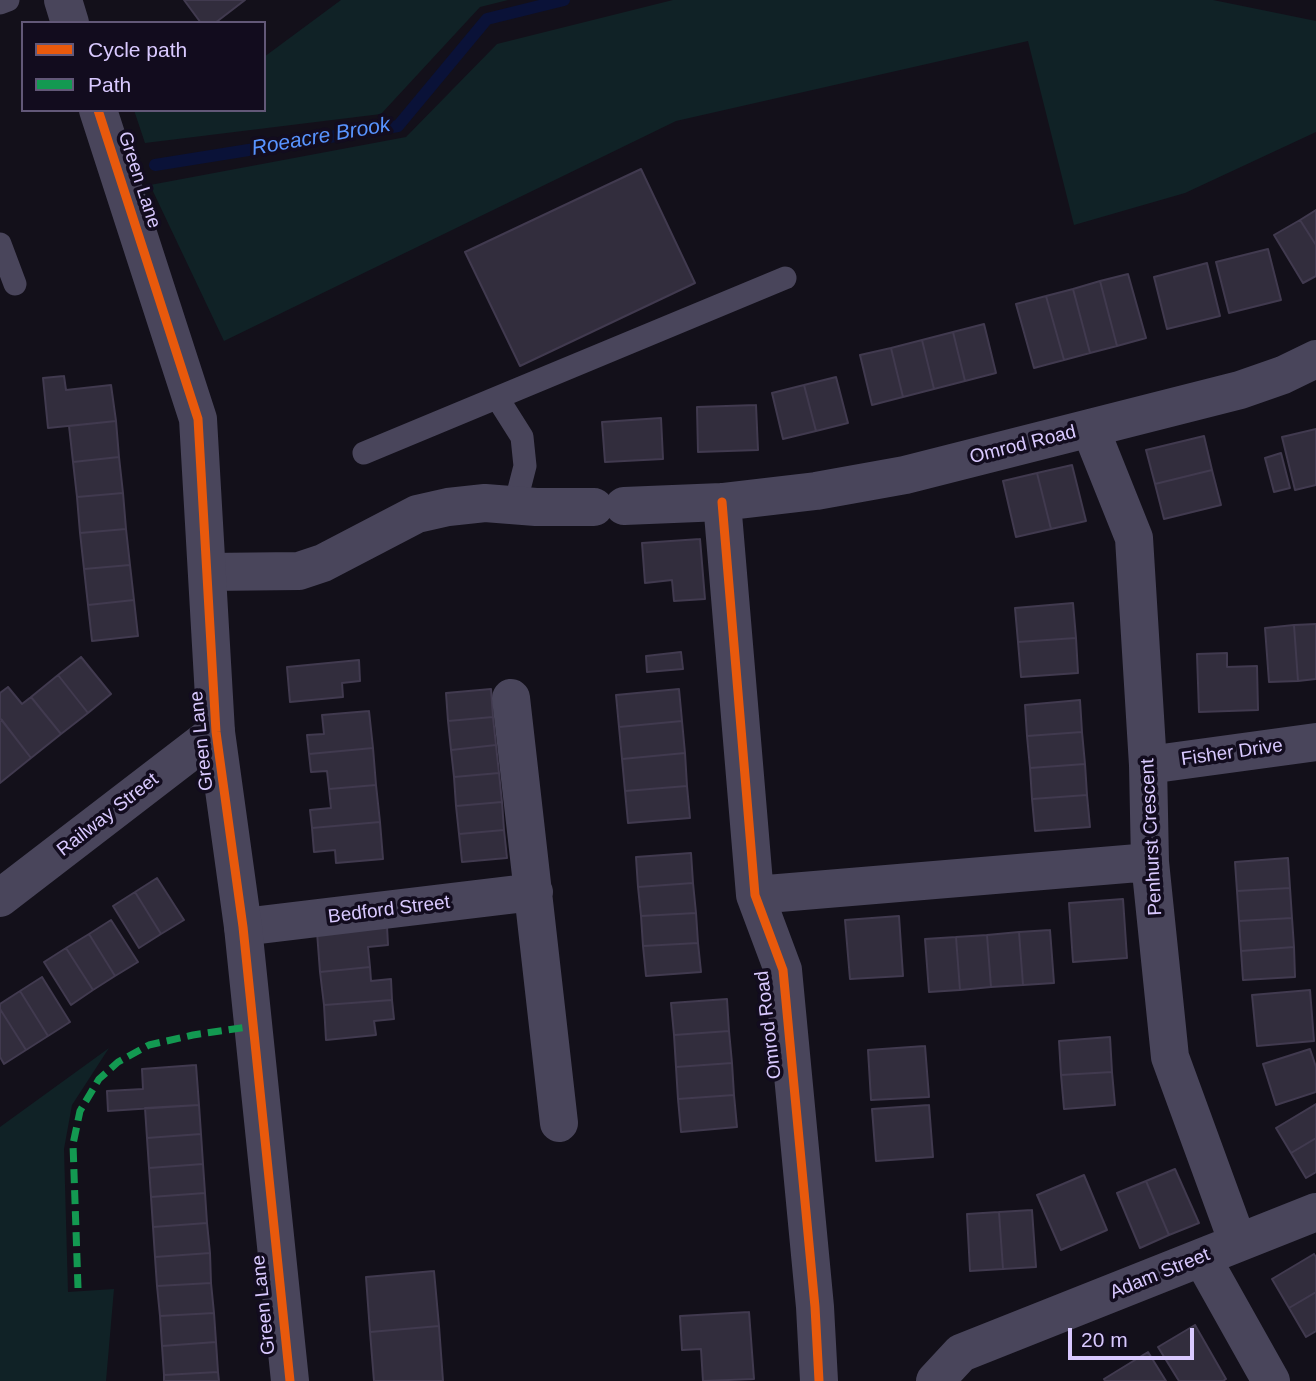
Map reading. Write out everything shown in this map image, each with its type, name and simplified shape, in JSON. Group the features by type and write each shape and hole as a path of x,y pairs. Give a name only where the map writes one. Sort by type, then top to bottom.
{"street":[{"path":"63,0 69,21"},
{"name":"Green Lane","path":"99,112 198,419 216,732 243,927 290,1381"},
{"name":"Omrod Road","path":"207,572 299,571 323,563 418,514 449,506 485,503 536,507 722,502 816,491 905,475 1240,390 1316,359"},
{"name":"Penhurst Crescent","path":"1090,428 1134,538 1148,765 1150,862 1170,1057 1238,1243"},
{"name":"Omrod Road","path":"722,502 755,895 783,970 815,1307 819,1381"},
{"path":"511,698 559,1123"},
{"name":"Railway Street","path":"0,898 216,732"},
{"name":"Fisher Drive","path":"1148,765 1316,742"},
{"path":"755,895 1150,862"},
{"name":"Bedford Street","path":"243,927 534,892"},
{"name":"Adam Street","path":"935,1381 961,1353 1316,1212"},
{"path":"1202,1258 1271,1381"}],"lane":[{"path":"0,3 8,0"},
{"path":"0,244 15,284"},
{"path":"364,453 785,278"},
{"path":"498,398 522,437 525,466 515,505"}],"shaded area":[{"path":"341,0 508,0 480,7 381,114 145,143 135,112 266,112 266,56"},
{"path":"673,0 1213,0 1316,21 1316,132 1185,193 1074,225 1028,41 676,121 224,341 150,185 406,137 497,44"},
{"path":"109,1048 72,1105 64,1149 68,1292 114,1289 106,1381 0,1381 0,1127"}],"building":[{"path":"184,0 245,0 218,21 200,21"},
{"path":"641,169 695,283 520,366 465,252"},
{"path":"1316,210 1316,245 1300,220"},
{"path":"1300,220 1316,245 1316,276 1303,283 1274,235"},
{"path":"1268,249 1281,300 1229,313 1216,262"},
{"path":"1207,263 1220,316 1167,329 1154,277"},
{"path":"1128,274 1146,338 1117,346 1100,281"},
{"path":"1100,281 1117,346 1090,353 1073,289"},
{"path":"1073,289 1090,353 1064,360 1046,296"},
{"path":"1046,296 1064,360 1034,368 1016,304"},
{"path":"984,324 996,373 965,381 953,332"},
{"path":"953,332 965,381 934,389 922,340"},
{"path":"922,340 934,389 903,397 891,348"},
{"path":"891,348 903,397 872,405 860,355"},
{"path":"64,376 66,390 111,385 116,421 48,428 43,378"},
{"path":"836,377 848,423 816,431 804,385"},
{"path":"804,385 816,431 783,439 772,393"},
{"path":"756,405 758,450 698,452 697,407"},
{"path":"661,418 663,459 605,462 602,422"},
{"path":"116,421 119,457 73,462 69,426"},
{"path":"1316,429 1316,485 1295,490 1282,437"},
{"path":"1204,436 1212,470 1155,484 1146,450"},
{"path":"1281,453 1290,488 1274,492 1265,458"},
{"path":"119,457 123,493 77,497 73,462"},
{"path":"1072,465 1086,521 1051,529 1037,473"},
{"path":"1212,470 1221,505 1164,519 1155,484"},
{"path":"1037,473 1051,529 1016,537 1003,481"},
{"path":"123,493 126,529 80,533 77,497"},
{"path":"126,529 130,565 84,569 80,533"},
{"path":"700,539 705,599 674,601 672,580 645,583 642,543"},
{"path":"130,565 134,600 88,605 84,569"},
{"path":"134,600 138,636 92,641 88,605"},
{"path":"1073,603 1076,638 1018,642 1015,608"},
{"path":"1316,624 1316,679 1298,681 1294,625"},
{"path":"1294,625 1298,681 1269,682 1265,628"},
{"path":"1076,638 1078,673 1021,677 1018,642"},
{"path":"681,652 683,669 647,672 646,656"},
{"path":"1227,653 1227,667 1257,666 1258,710 1199,712 1197,654"},
{"path":"81,657 111,694 88,713 58,675"},
{"path":"359,660 360,681 342,683 343,697 290,702 287,667"},
{"path":"58,675 88,713 61,734 31,697"},
{"path":"8,687 22,704 31,697 61,734 31,758 0,718 0,693"},
{"path":"491,689 493,717 448,721 446,693"},
{"path":"679,689 682,721 619,727 616,695"},
{"path":"1080,700 1082,732 1027,736 1025,705"},
{"path":"369,711 373,748 309,754 307,735 324,734 322,715"},
{"path":"493,717 496,745 451,750 448,721"},
{"path":"2,720 31,758 0,783 0,722"},
{"path":"682,721 685,753 622,759 619,727"},
{"path":"1082,732 1085,764 1030,768 1027,736"},
{"path":"496,745 499,773 454,777 451,750"},
{"path":"373,748 376,785 329,789 327,771 311,772 309,754"},
{"path":"685,753 687,786 625,791 622,759"},
{"path":"1085,764 1087,795 1032,799 1030,768"},
{"path":"499,773 502,802 456,806 454,777"},
{"path":"376,785 380,822 312,828 310,810 331,808 329,789"},
{"path":"687,786 690,818 628,823 625,791"},
{"path":"1087,795 1090,827 1035,831 1032,799"},
{"path":"502,802 504,830 459,834 456,806"},
{"path":"380,822 383,859 336,863 335,850 314,852 312,828"},
{"path":"504,830 507,858 462,862 459,834"},
{"path":"691,853 693,883 638,887 636,857"},
{"path":"1288,858 1290,888 1237,891 1235,862"},
{"path":"157,878 184,920 161,934 135,892"},
{"path":"693,883 696,913 641,916 638,887"},
{"path":"1290,888 1292,918 1239,921 1237,891"},
{"path":"135,892 161,934 139,948 113,906"},
{"path":"1123,899 1127,958 1073,962 1069,903"},
{"path":"696,913 698,943 643,946 641,916"},
{"path":"899,916 903,976 850,979 845,920"},
{"path":"1292,918 1294,947 1241,951 1239,921"},
{"path":"111,920 138,962 115,976 89,934"},
{"path":"387,926 388,945 368,947 370,967 320,972 317,932"},
{"path":"1050,930 1054,983 1023,985 1019,932"},
{"path":"1019,932 1023,985 991,987 987,935"},
{"path":"89,934 115,976 93,990 66,948"},
{"path":"987,935 991,987 960,990 956,937"},
{"path":"956,937 960,990 929,992 925,939"},
{"path":"698,943 701,972 646,976 643,946"},
{"path":"1294,947 1295,977 1243,980 1241,951"},
{"path":"66,948 93,990 71,1005 44,962"},
{"path":"370,967 371,981 391,979 392,1000 324,1005 320,972"},
{"path":"42,977 70,1022 48,1036 20,991"},
{"path":"1310,990 1314,1041 1257,1046 1252,995"},
{"path":"20,991 48,1036 26,1050 0,1009 0,1004"},
{"path":"727,999 729,1031 674,1035 671,1003"},
{"path":"392,1000 394,1019 374,1021 376,1035 326,1040 324,1005"},
{"path":"0,1009 26,1050 4,1064 0,1057"},
{"path":"729,1031 732,1063 676,1067 674,1035"},
{"path":"1110,1037 1112,1072 1061,1075 1059,1041"},
{"path":"925,1046 929,1097 871,1100 868,1050"},
{"path":"1310,1049 1316,1067 1316,1092 1276,1105 1263,1064"},
{"path":"732,1063 734,1095 678,1099 676,1067"},
{"path":"196,1065 199,1105 108,1111 107,1091 143,1089 142,1069"},
{"path":"1112,1072 1115,1105 1064,1109 1061,1075"},
{"path":"734,1095 737,1127 681,1132 678,1099"},
{"path":"1316,1104 1316,1138 1291,1153 1276,1128"},
{"path":"199,1105 201,1134 147,1138 145,1108"},
{"path":"929,1105 933,1157 876,1161 872,1109"},
{"path":"201,1134 203,1164 149,1168 147,1138"},
{"path":"1316,1138 1316,1172 1306,1178 1291,1153"},
{"path":"203,1164 205,1193 151,1197 149,1168"},
{"path":"1175,1169 1199,1223 1169,1235 1146,1181"},
{"path":"1084,1175 1107,1230 1061,1250 1037,1195"},
{"path":"1146,1181 1169,1235 1140,1248 1117,1193"},
{"path":"205,1193 207,1223 153,1227 151,1197"},
{"path":"1032,1210 1036,1267 1003,1269 999,1212"},
{"path":"999,1212 1003,1269 970,1271 967,1214"},
{"path":"207,1223 210,1253 155,1257 153,1227"},
{"path":"210,1253 211,1283 157,1286 155,1257"},
{"path":"1314,1254 1316,1292 1289,1308 1272,1279"},
{"path":"434,1271 439,1326 370,1332 366,1277"},
{"path":"211,1283 214,1313 160,1316 157,1286"},
{"path":"1316,1292 1316,1331 1306,1337 1289,1308"},
{"path":"749,1312 754,1379 703,1381 701,1349 682,1350 680,1316"},
{"path":"214,1313 216,1342 162,1346 160,1316"},
{"path":"1195,1325 1226,1379 1223,1381 1179,1381 1158,1347"},
{"path":"439,1326 443,1381 374,1381 370,1332"},
{"path":"216,1342 218,1372 164,1375 162,1346"},
{"path":"1148,1352 1166,1381 1105,1381 1104,1379"},
{"path":"218,1372 219,1381 164,1381 164,1375"}],"waterway":[{"name":"Roeacre Brook","path":"155,165 398,126 487,19 564,0"}],"marked path":[{"path":"78,1288 73,1144 80,1111 99,1079 118,1062 149,1045 254,1026"}],"cycle path":[{"path":"99,112 198,419 216,732 243,927 290,1381"},
{"path":"722,502 755,895 783,970 815,1307 819,1381"}]}
